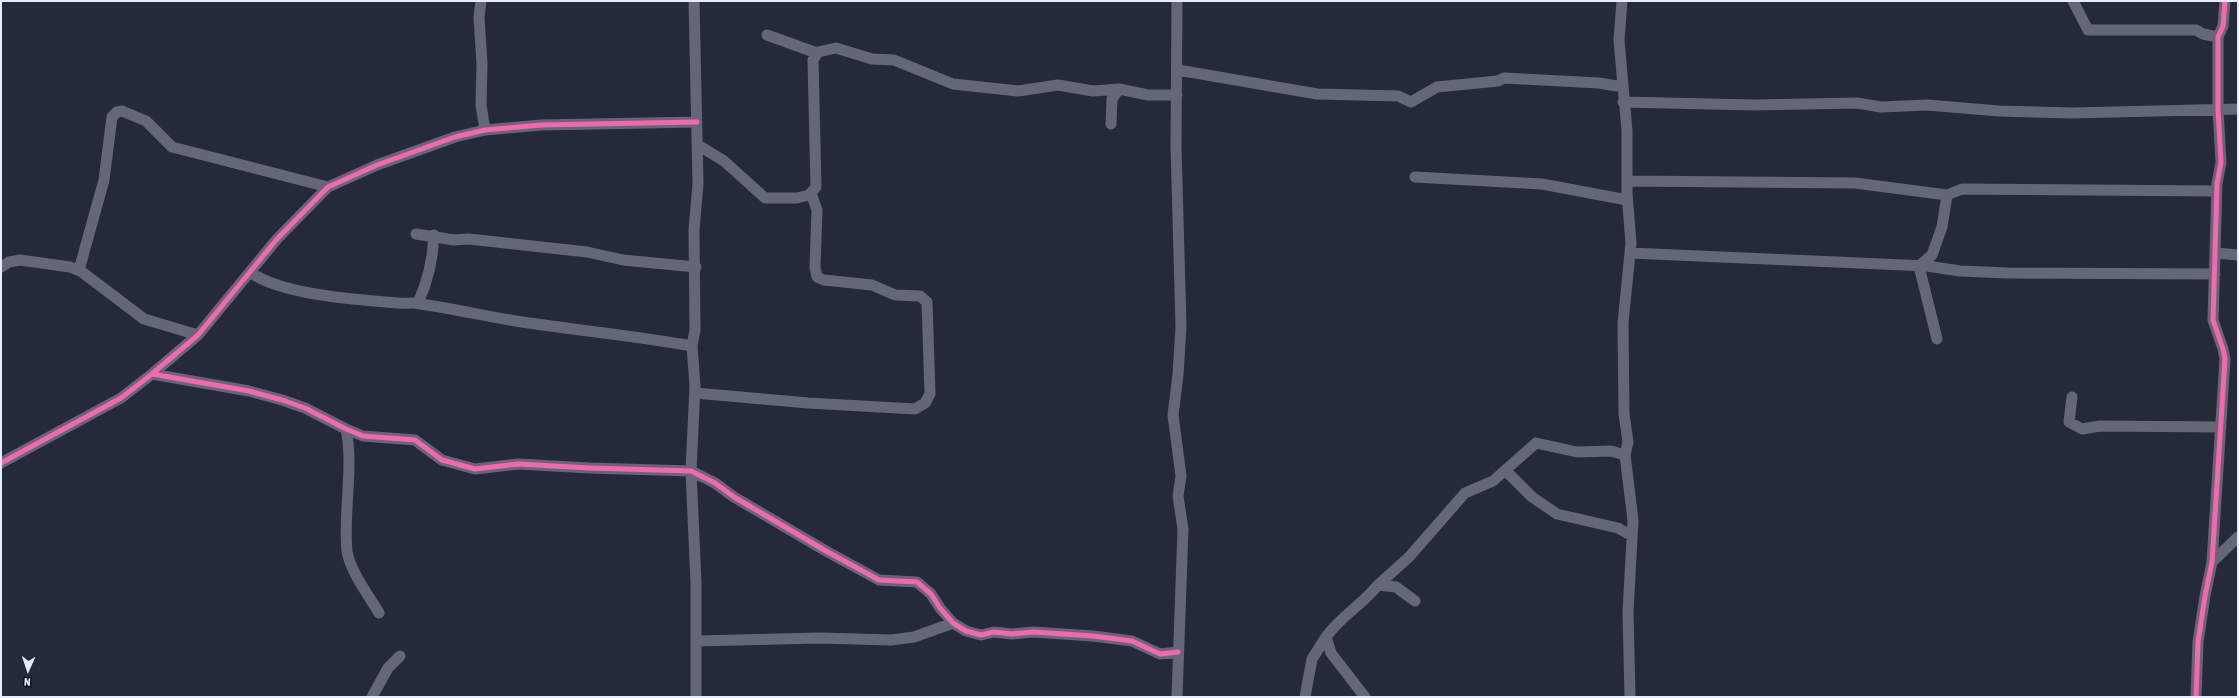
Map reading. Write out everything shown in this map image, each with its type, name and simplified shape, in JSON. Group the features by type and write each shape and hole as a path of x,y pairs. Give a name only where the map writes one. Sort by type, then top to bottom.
{"street":[{"path":"481,1 478,17 482,64 481,105 485,130"},
{"path":"694,1 698,184 694,230 696,267 695,330 692,346 695,393 691,471 696,583 696,697"},
{"path":"1177,697 1183,530 1178,496 1181,476 1173,416 1178,375 1180,328 1176,169 1178,1"},
{"path":"1622,1 1619,40 1623,66 1623,102 1627,131 1627,200 1631,232 1623,322 1624,414 1628,442 1625,455 1633,520 1628,612 1630,697"},
{"path":"2073,1 2088,30 2196,30 2203,34 2218,37"},
{"path":"2196,697 2198,642 2212,562 2225,359 2224,349 2216,331 2214,320 2217,191 2221,162 2218,109 2218,37 2223,26 2225,1"},
{"path":"767,35 817,53 836,48 872,59 894,60 953,84 1018,91 1058,85 1093,91 1119,89 1148,95 1177,95"},
{"path":"698,145 724,161 765,198 797,198 811,193 816,187 813,60 817,53"},
{"path":"1178,70 1317,94 1398,96 1411,102 1437,87 1498,81 1504,78 1599,83 1623,87"},
{"path":"1111,124 1112,100 1119,89"},
{"path":"1623,102 1754,105 1857,102 1881,107 1927,104 1946,108 1999,112 2072,113 2238,109"},
{"path":"80,270 91,223 98,207 104,180 112,117 116,112 122,111 146,121 172,147 328,187"},
{"path":"1,463 120,398 152,374 198,335 277,239 328,187 377,165 449,139 485,130 541,125 697,122"},
{"path":"1415,177 1542,184 1627,200"},
{"path":"1627,181 1855,183 1947,196 1962,189 2217,191"},
{"path":"695,393 882,408 915,409 925,403 930,394 927,302 920,296 895,295 872,284 824,280 817,277 815,267 817,210 811,193"},
{"path":"1919,266 1932,255 1942,227 1947,196"},
{"path":"416,234 434,235 454,240 469,239 566,249 624,260 696,267"},
{"path":"418,303 428,277 433,254 434,235"},
{"path":"1630,253 1919,266 1960,271 2008,273 2215,274"},
{"path":"2216,253 2238,255"},
{"path":"4,262 32,261 57,264 80,270 144,318 198,335"},
{"path":"1919,266 1937,339"},
{"path":"250,272 259,278 280,287 316,294 401,303 418,303 510,320 643,337 692,346"},
{"path":"152,374 249,391 282,400 305,408 346,430 363,436 415,440 442,460 475,469 518,464 691,471 826,551 879,580 917,582 931,594 940,608 953,622 966,631 974,634 994,632 1016,634 1033,632 1093,636 1132,641 1160,654 1178,652"},
{"path":"2072,397 2069,422 2082,429 2100,426 2221,427"},
{"path":"346,430 349,444 347,484 347,552 357,576 379,613"},
{"path":"1305,697 1312,659 1336,623 1368,598 1378,585 1409,557 1465,493 1488,485 1538,443 1577,452 1611,451 1625,455"},
{"path":"1506,471 1532,497 1557,514 1618,528 1632,536"},
{"path":"2212,562 2238,536"},
{"path":"1378,585 1396,588 1415,601"},
{"path":"696,641 820,638 891,640 914,637 953,622"},
{"path":"1326,637 1331,653 1365,697"},
{"path":"372,697 388,668 400,656"}],"cycle path":[{"path":"2196,697 2198,642 2212,562 2225,359 2213,320 2217,184 2221,162 2218,109 2218,37 2223,26 2225,1"},
{"path":"1,463 121,398 152,374 198,335 277,239 328,187 377,165 455,137 485,130 541,125 697,122"},
{"path":"152,374 249,391 282,400 305,408 363,436 415,440 442,460 475,469 518,464 691,471 715,483 734,497 879,580 917,582 931,594 940,608 953,623 966,631 981,635 994,632 1012,634 1033,632 1093,636 1132,641 1160,654 1178,652"}]}
